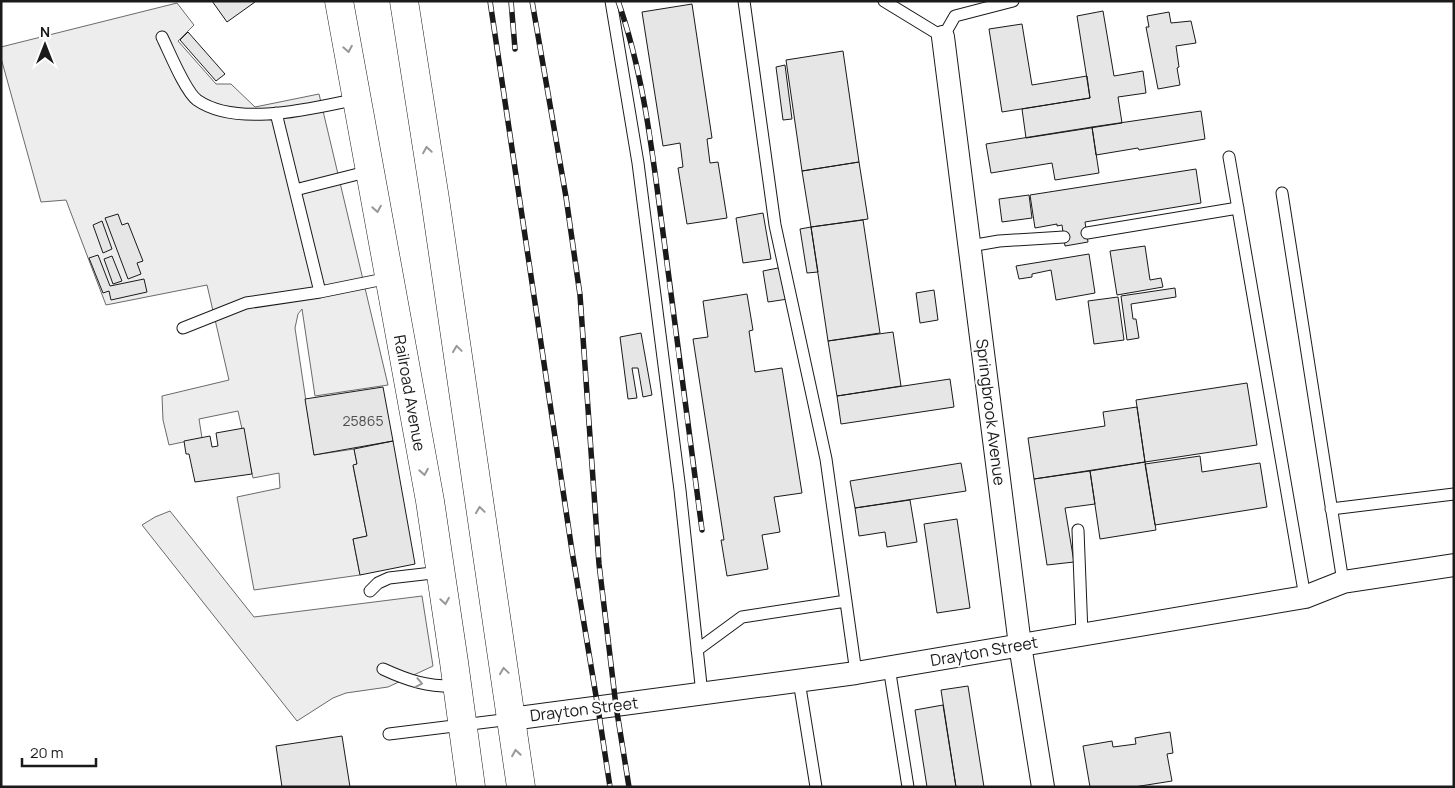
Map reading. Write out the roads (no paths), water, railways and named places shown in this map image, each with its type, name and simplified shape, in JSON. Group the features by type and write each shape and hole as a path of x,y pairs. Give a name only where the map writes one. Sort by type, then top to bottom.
{"main road":[{"name":"Railroad Avenue","path":"339,1 430,501 471,787"},
{"path":"404,1 522,787"}],"street":[{"name":"Springbrook Avenue","path":"943,37 1020,645 1043,787"},
{"name":"Drayton Street","path":"511,719 856,673 1305,597 1343,582 1454,564"}],"lane":[{"path":"611,1 638,163 680,490 702,694"},
{"path":"744,1 775,225 826,459 856,673"},
{"path":"884,1 943,37 955,16 1013,1"},
{"path":"162,37 179,72 196,99 220,112 258,115 357,99"},
{"path":"276,113 320,292"},
{"path":"1229,157 1305,597"},
{"path":"295,190 370,171"},
{"path":"1282,193 1343,582"},
{"path":"1087,233 1238,208"},
{"path":"970,246 999,241 1064,236"},
{"path":"183,328 246,303 320,292 389,278"},
{"path":"1332,509 1454,494"},
{"path":"1078,530 1082,634"},
{"path":"370,591 378,583 389,578 440,572"},
{"path":"697,650 742,617 846,601"},
{"path":"889,667 908,787"},
{"path":"383,668 410,681 438,687 457,686"},
{"path":"799,681 816,787"},
{"path":"389,734 511,719"}],"railway":[{"path":"490,1 572,551 610,787"},
{"path":"511,1 515,49"},
{"path":"532,1 566,197 580,295 599,564 616,706 629,787"},
{"path":"618,1 635,59 647,119 702,530"}]}
